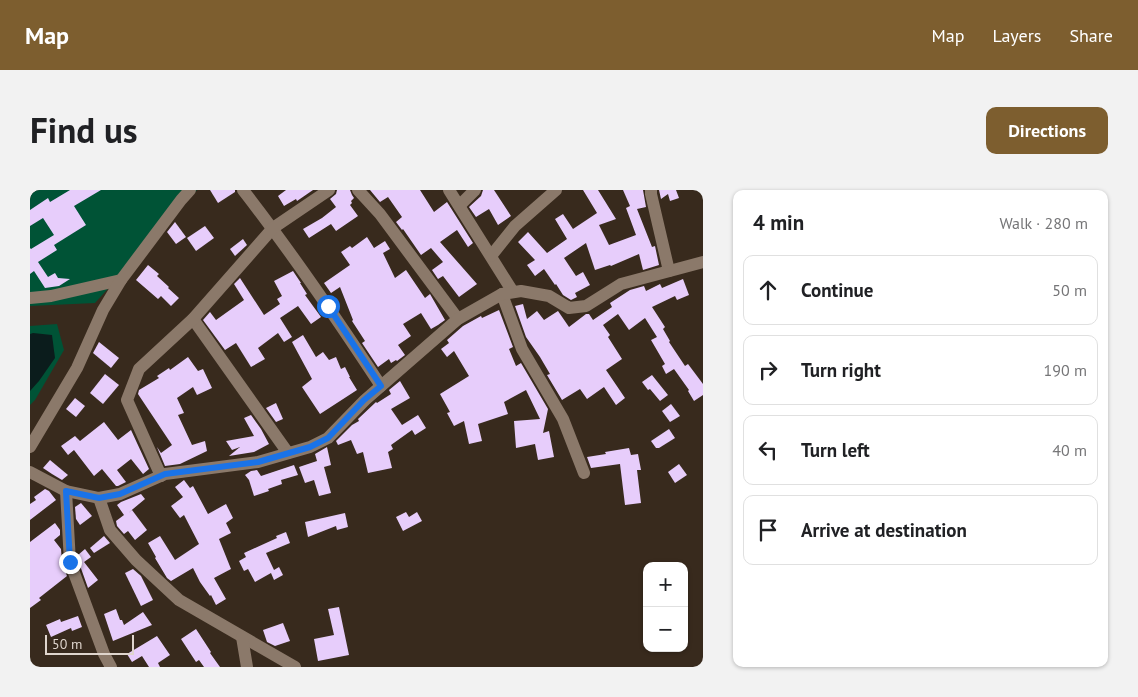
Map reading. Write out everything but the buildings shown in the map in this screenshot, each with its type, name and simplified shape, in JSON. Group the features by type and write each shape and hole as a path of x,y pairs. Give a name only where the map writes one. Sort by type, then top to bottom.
{"street":[{"path":"30,447 77,368 103,310 121,280 180,200 190,190"},
{"path":"243,190 273,228 339,321 381,386"},
{"path":"161,476 127,400 139,369 193,319 273,228 329,190"},
{"path":"358,190 380,214 458,319"},
{"path":"449,190 491,256 508,293 522,349 563,419 584,473"},
{"path":"460,205 476,190"},
{"path":"491,256 515,226 556,190"},
{"path":"651,190 669,271"},
{"path":"30,472 66,491 99,498 120,494 165,474 258,462 310,447 328,438 364,400 458,319 508,293 521,291 549,296 568,308 586,306 621,284 703,262"},
{"path":"30,298 51,296 121,280"},
{"path":"193,319 288,453"},
{"path":"66,491 70,562 104,654 111,667"},
{"path":"99,498 110,530 136,560 179,600 295,667"},
{"path":"242,636 247,667"}],"green space":[{"path":"30,190 197,190 95,303 30,306"},
{"path":"57,324 64,350 35,400 30,405 30,326"}],"shaded area":[{"path":"30,334 52,335 55,358 30,391"}],"route":[{"path":"70,562 66,491 99,498 120,494 165,474 258,462 310,447 328,438 364,400 381,386 328,306"}]}
